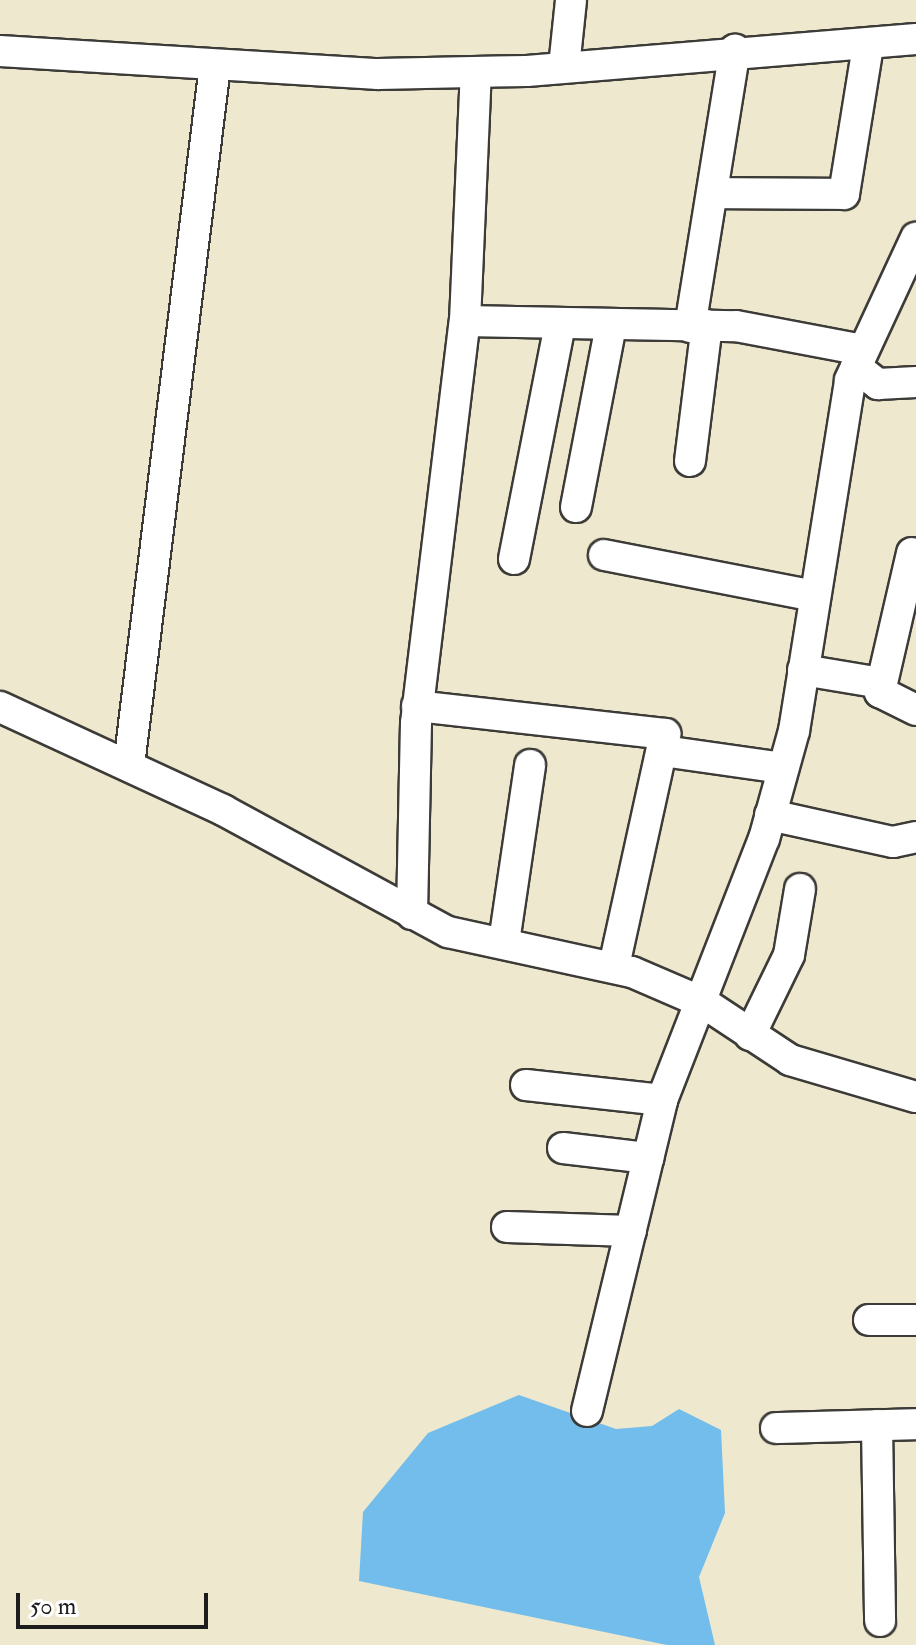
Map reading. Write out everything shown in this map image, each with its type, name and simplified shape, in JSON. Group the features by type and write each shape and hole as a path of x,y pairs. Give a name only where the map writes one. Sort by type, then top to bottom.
{"street":[{"path":"564,67 571,0"},
{"path":"0,51 215,66 476,72 564,67 735,50 868,46 916,39"},
{"path":"712,193 844,194 868,46"},
{"path":"690,461 712,193 735,50"},
{"path":"129,765 215,66"},
{"path":"412,914 417,706 465,321 476,72"},
{"path":"587,1411 662,1100 704,1003 770,815 783,768 859,358 916,238"},
{"path":"465,321 699,326 859,358 878,384 916,382"},
{"path":"514,559 560,324"},
{"path":"576,507 611,325"},
{"path":"912,553 881,683 883,696 916,710"},
{"path":"604,555 814,596"},
{"path":"803,670 881,683"},
{"path":"417,706 657,730 665,734 614,966"},
{"path":"0,707 129,765 448,932 614,966 704,1003 750,1035 810,1069 916,1097"},
{"path":"663,751 783,768"},
{"path":"504,942 530,765"},
{"path":"770,815 893,842 916,837"},
{"path":"750,1035 785,967 800,889"},
{"path":"526,1085 662,1100"},
{"path":"563,1148 648,1158"},
{"path":"507,1227 631,1231"},
{"path":"869,1320 916,1320"},
{"path":"776,1428 916,1424"},
{"path":"877,1425 880,1621"}],"water":[{"path":"519,1395 616,1429 652,1426 679,1409 721,1430 725,1513 699,1577 715,1645 667,1645 359,1581 363,1512 428,1433"}]}
